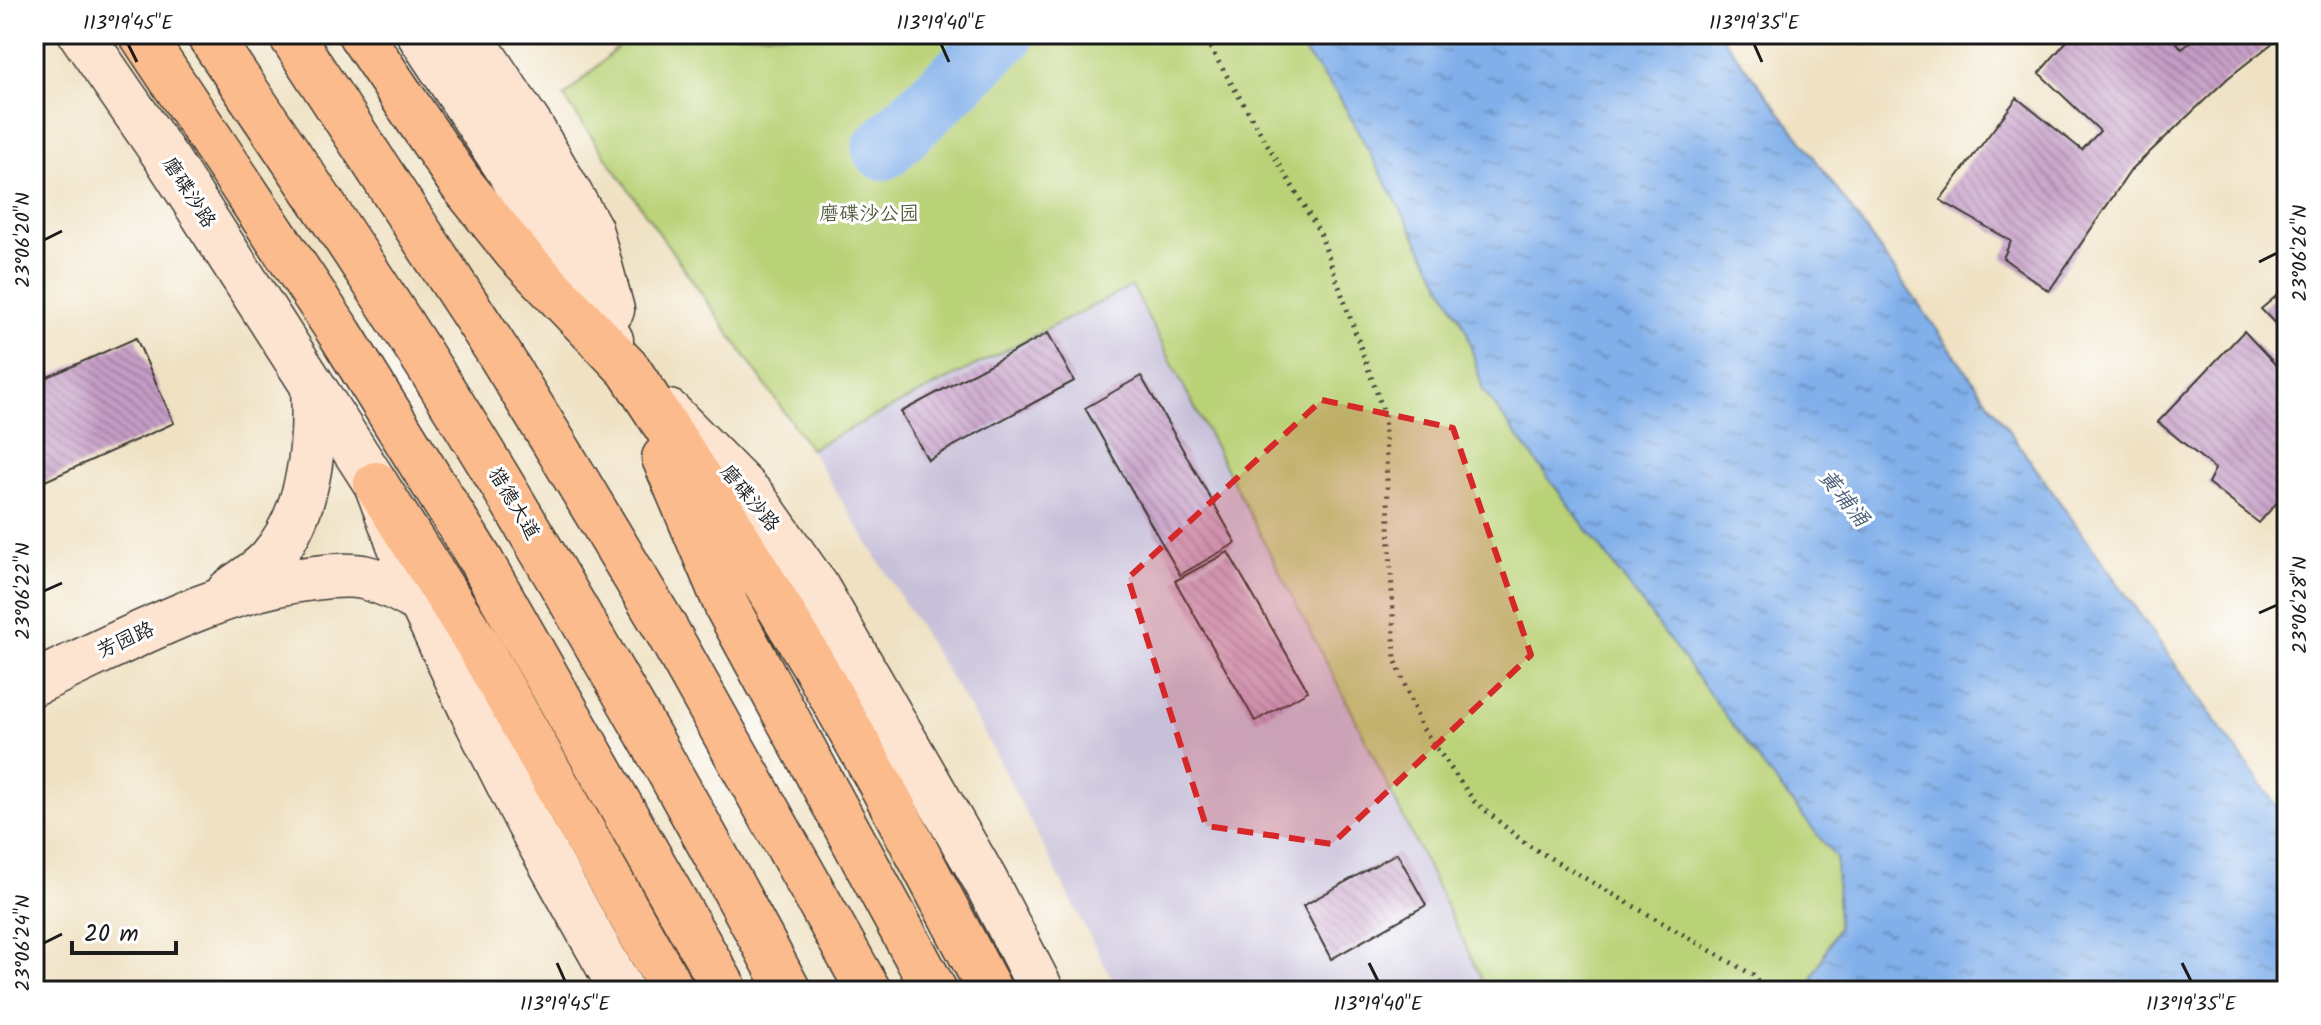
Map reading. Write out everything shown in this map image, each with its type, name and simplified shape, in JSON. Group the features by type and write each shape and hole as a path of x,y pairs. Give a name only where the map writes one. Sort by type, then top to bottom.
{"highway":[{"path":"141,34 282,245 481,561 726,991"},
{"name":"猎德大道","path":"208,34 394,314 511,500 675,784 789,991"},
{"path":"290,34 492,342 569,467 671,637 869,991"},
{"path":"360,34 460,182 565,305 629,370 724,515 813,664 884,790 990,991"},
{"path":"629,370 727,607 935,991"},
{"path":"376,484 477,643 673,991"}],"street":[{"name":"磨碟沙路","path":"81,34 169,162 376,484 421,602 528,823 622,991"},
{"name":"磨碟沙路","path":"419,34 555,244 629,370 754,498 816,586 978,866 1042,991"},
{"path":"469,34 533,130 590,229 629,370"},
{"path":"218,600 268,561 287,534 302,500 312,458 315,428 313,388"},
{"path":"218,600 286,581 334,576 362,577 421,602 477,643"},
{"name":"芳园路","path":"34,683 218,600"}],"path":[{"path":"1202,34 1320,233 1384,413 1395,659 1421,726 1474,801 1526,844 1753,975 1764,991"}],"highlighted area":[{"path":"1322,400 1453,428 1531,655 1332,844 1206,826 1128,578"}],"shaded area":[{"path":"1131,286 1355,718 1482,980 1478,991 1118,991 985,734 810,449"}],"green space":[{"name":"磨碟沙公园","path":"632,34 1290,34 1339,96 1466,329 1483,390 1770,775 1837,858 1838,927 1813,977 1816,991 1478,991 1482,980 1355,718 1132,286 810,449 564,97"}],"water":[{"name":"黄埔涌","path":"1290,34 1720,34 1806,146 2287,821 2287,991 1816,991 1813,977 1838,927 1836,858 1770,775 1483,390 1466,329 1339,96"}],"building":[{"path":"2073,34 2170,34 2182,49 2200,34 2284,34 2228,78 2131,170 2049,291 2003,258 2011,241 1940,200 2017,98 2082,150 2100,131 2039,73"},
{"path":"2287,287 2287,336 2261,309"},
{"path":"2244,331 2287,377 2287,491 2259,523 2208,483 2215,469 2158,422"},
{"path":"1048,333 1074,381 928,460 901,412"},
{"path":"136,338 174,423 34,486 34,383"},
{"path":"1141,376 1236,543 1180,575 1085,408"},
{"path":"1228,552 1308,691 1255,721 1175,581"},
{"path":"1397,853 1426,905 1331,959 1303,906"}],"waterway":[{"path":"883,149 1004,34"}]}
